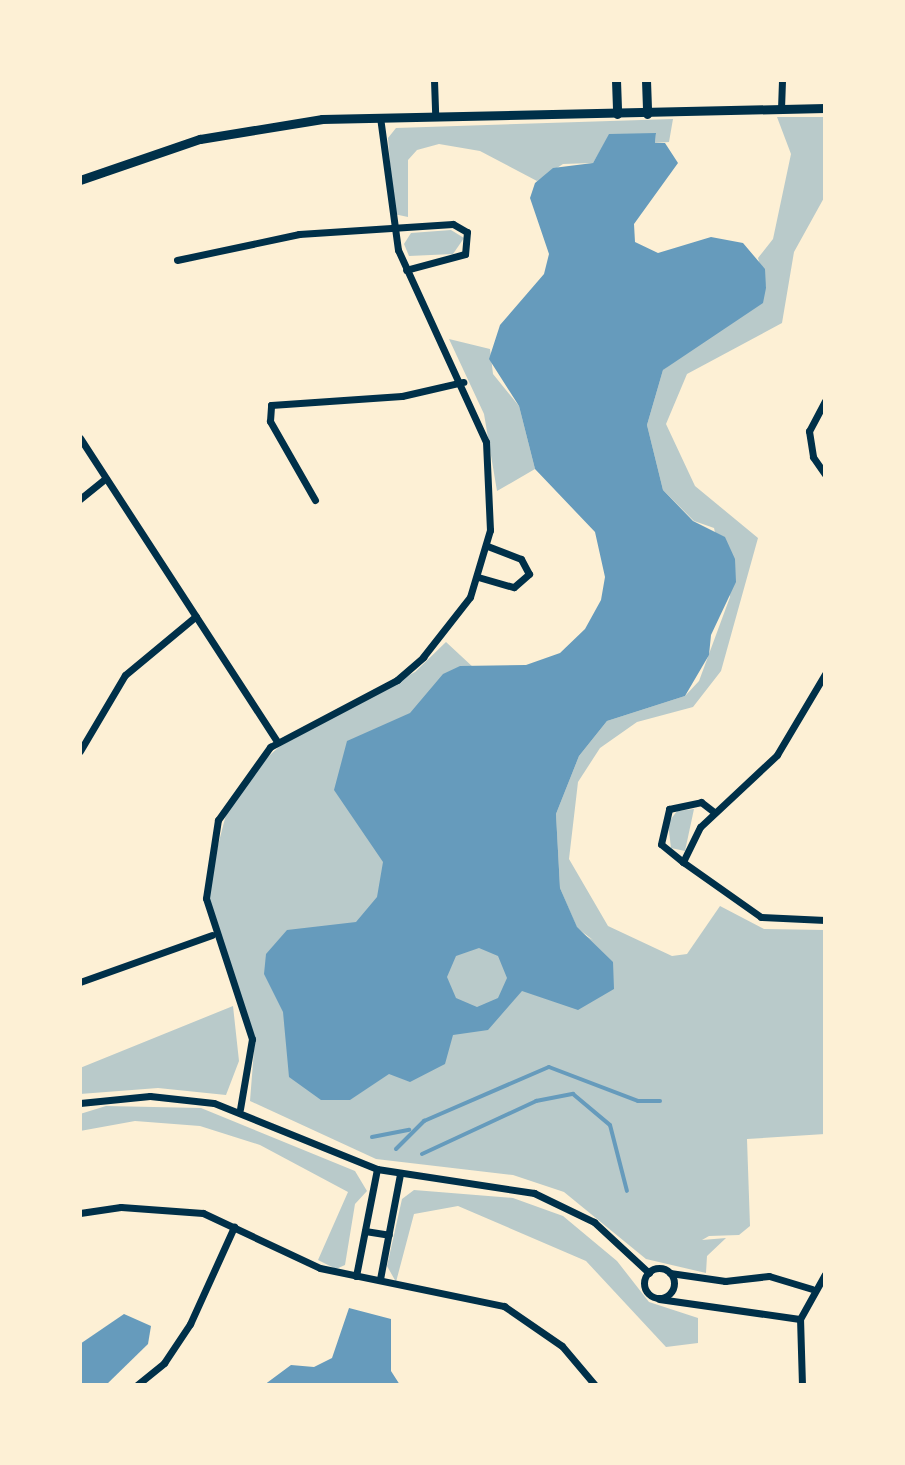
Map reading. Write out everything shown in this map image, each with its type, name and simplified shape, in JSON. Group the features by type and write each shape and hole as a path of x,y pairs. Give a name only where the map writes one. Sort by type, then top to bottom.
{"street":[{"path":"434,80 435,116"},
{"path":"616,80 617,114"},
{"path":"646,80 647,114"},
{"path":"781,109 782,80"},
{"path":"80,180 245,129 380,117 825,108"},
{"path":"240,1109 252,1039 212,935 206,885 213,836 243,776 277,741 397,680 439,640 478,577 487,546 492,472 463,382 406,270 392,228 380,117"},
{"path":"177,260 299,234 453,224 467,232 465,254 406,270"},
{"path":"315,500 270,421 271,405 402,396 463,382"},
{"path":"825,401 809,431 813,457 825,474"},
{"path":"80,438 277,741"},
{"path":"80,499 106,478"},
{"path":"478,577 514,587 529,574 521,559 487,546"},
{"path":"80,751 125,675 196,616"},
{"path":"683,862 714,812 777,755 825,674"},
{"path":"714,812 701,802 669,809 661,844 770,920 825,920"},
{"path":"80,982 212,935"},
{"path":"80,1103 150,1096 240,1109 377,1169 520,1189 559,1202 594,1222 649,1273 725,1281 769,1276 812,1289"},
{"path":"356,1276 377,1169"},
{"path":"380,1279 400,1174"},
{"path":"80,1213 167,1208 234,1227 320,1268 504,1306 562,1346 595,1385"},
{"path":"137,1385 164,1363 190,1324 234,1227"},
{"path":"365,1231 389,1235"},
{"path":"649,1273 646,1289 659,1299 800,1319"},
{"path":"659,1299 674,1289 670,1273"},
{"path":"802,1385 800,1319 812,1289 825,1274"}],"shaded area":[{"path":"777,117 825,117 825,196 794,252 782,323 687,374 666,424 695,486 758,538 721,671 693,707 637,722 600,748 578,782 569,859 608,926 672,956 687,954 720,906 764,929 825,930 825,1134 747,1139 750,1226 739,1235 709,1236 702,1240 726,1238 707,1256 706,1273 646,1259 564,1192 513,1175 376,1159 250,1101 255,1037 210,911 210,876 229,803 251,772 280,746 415,672 446,642 488,681 495,885 593,940 577,928 560,888 556,814 579,756 607,721 685,696 699,681 730,597 714,528 694,521 663,490 647,425 663,370 766,288 758,258 773,239 791,154"},
{"path":"673,119 669,142 655,143 656,134 610,134 593,163 563,164 537,181 480,151 439,144 417,150 408,160 408,217 394,214 388,138 396,128"},
{"path":"451,230 464,238 453,254 409,256 404,244 411,233"},
{"path":"449,339 490,349 493,374 519,406 535,469 497,491 484,414"},
{"path":"694,809 685,851 671,848 668,823 677,811"},
{"path":"233,1006 239,1061 226,1095 158,1088 80,1094 80,1068"},
{"path":"106,1106 201,1108 355,1171 367,1191 355,1204 345,1265 336,1269 318,1260 348,1192 260,1145 200,1126 135,1121 80,1131 80,1114"},
{"path":"414,1190 513,1198 563,1216 617,1261 649,1302 698,1318 698,1343 666,1347 586,1261 458,1206 414,1214 396,1282 387,1266 402,1199"}],"water":[{"path":"656,133 655,143 665,143 678,163 634,224 635,242 658,253 711,237 743,243 765,269 763,303 663,370 647,425 663,490 693,521 725,537 735,559 736,582 711,635 709,655 685,696 607,721 579,756 556,814 560,888 577,927 613,962 614,989 578,1010 522,991 488,1030 453,1035 445,1064 410,1082 389,1074 350,1100 321,1100 289,1077 283,1012 264,974 266,954 287,930 356,922 377,897 383,862 334,790 347,741 410,713 443,674 460,666 526,665 560,653 585,629 601,600 605,577 595,532 535,469 519,406 489,359 500,325 544,274 549,254 530,198 535,183 553,168 593,163 609,134","holes":["479,948 498,956 507,978 498,998 477,1007 456,998 447,977 456,956"]},
{"path":"349,1308 391,1319 391,1371 400,1385 264,1385 291,1365 314,1367 332,1358"},
{"path":"124,1314 151,1326 148,1344 106,1385 80,1385 80,1344"}],"waterway":[{"path":"396,1149 424,1121 549,1067 638,1101 660,1101"},
{"path":"422,1154 536,1101 573,1094 610,1125 627,1191"},
{"path":"372,1137 409,1130"}]}
